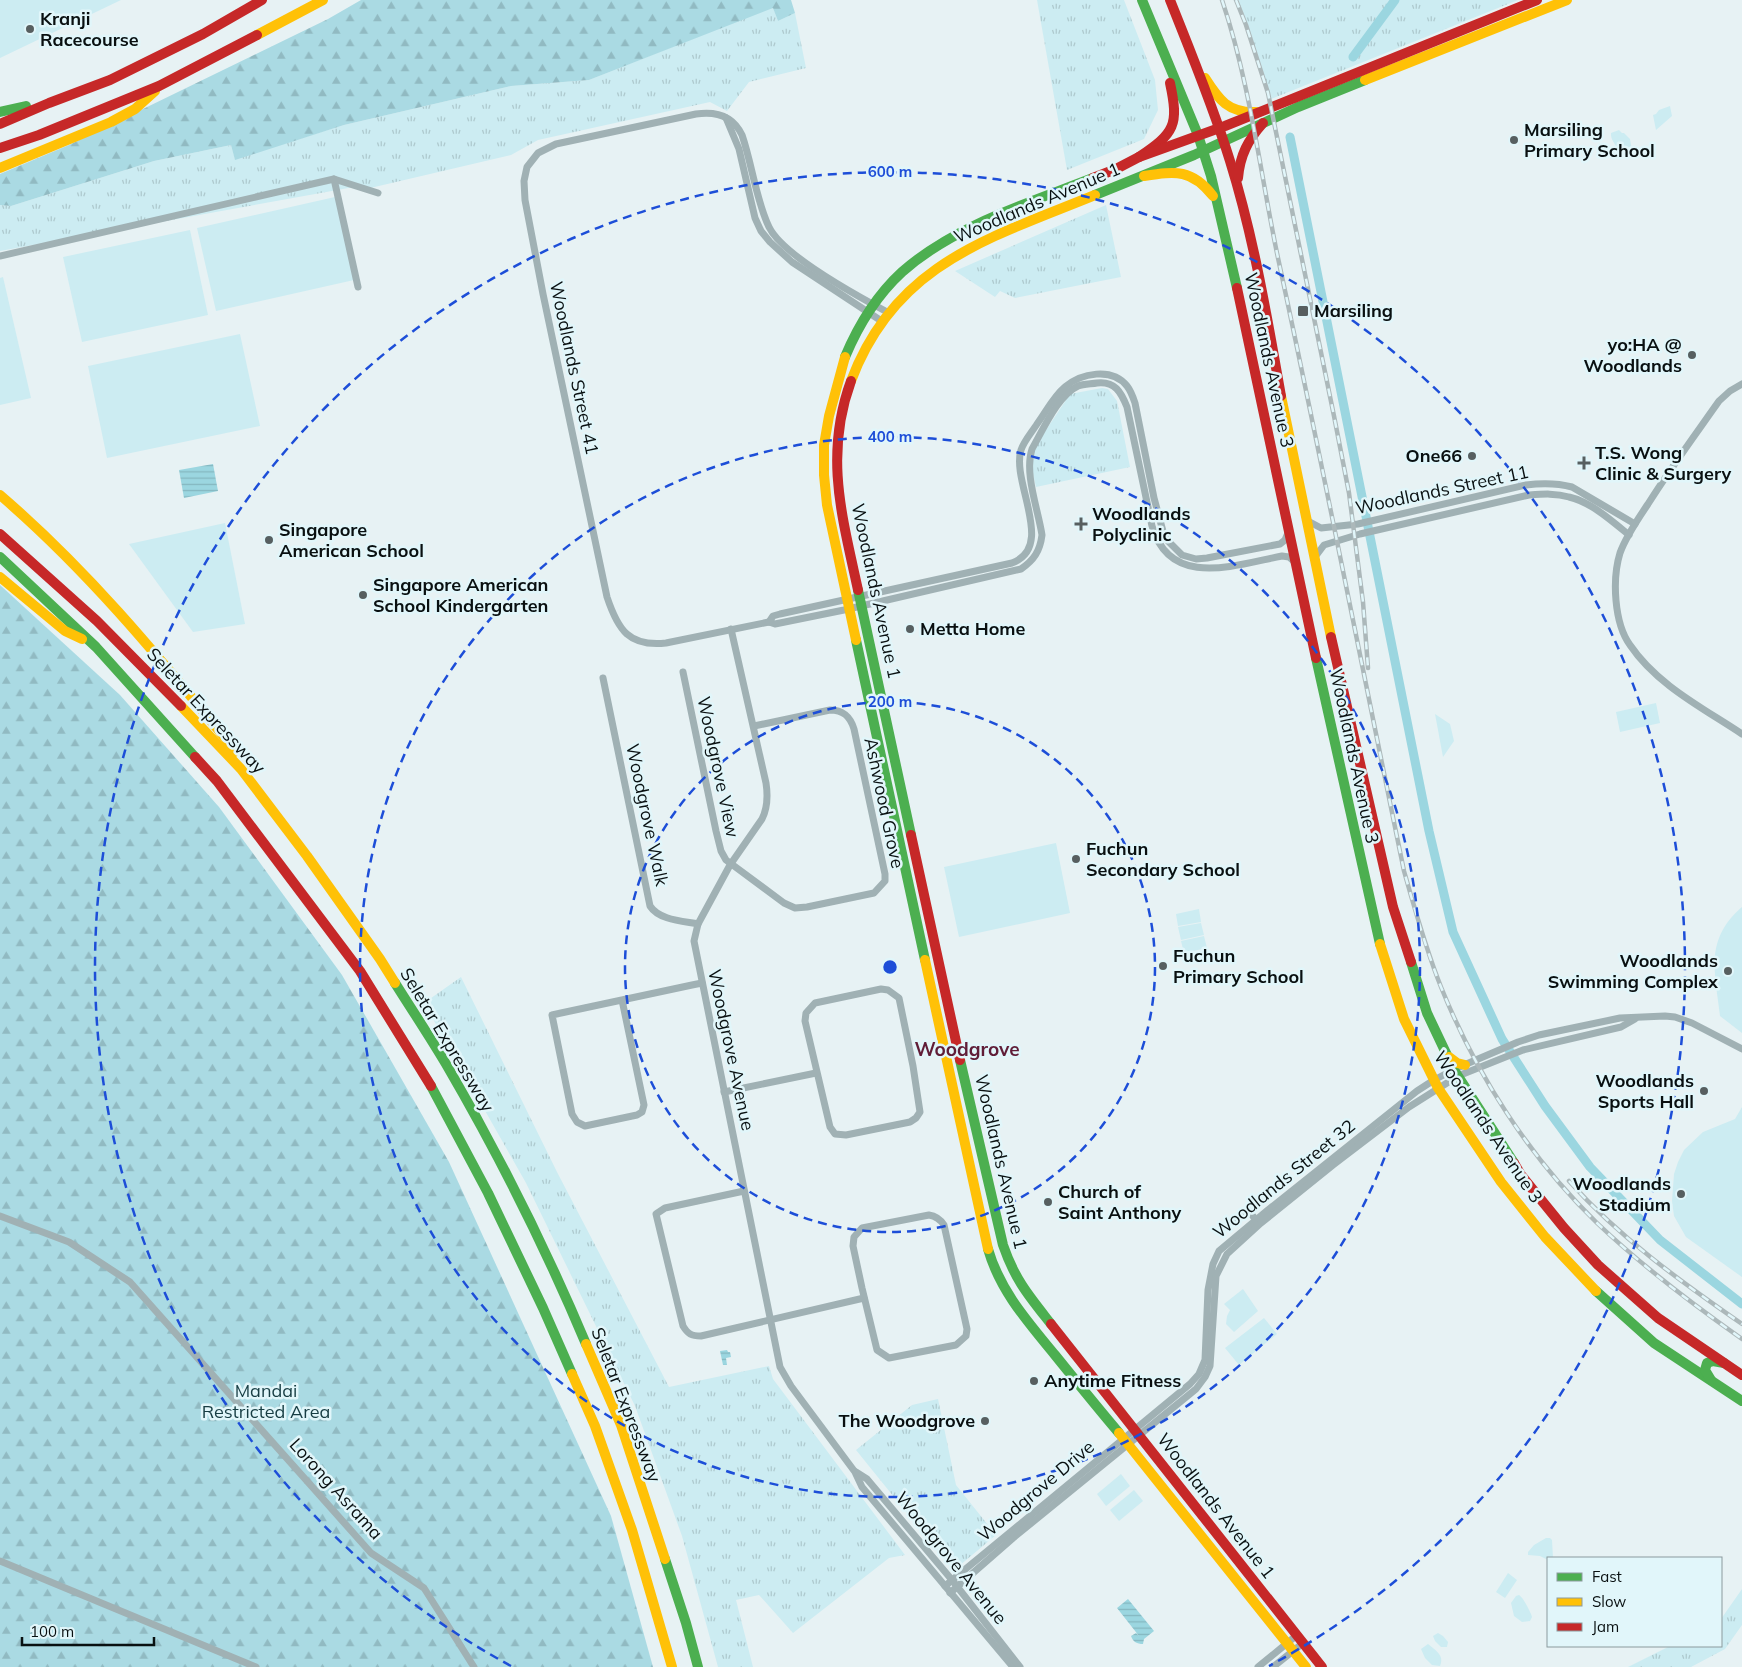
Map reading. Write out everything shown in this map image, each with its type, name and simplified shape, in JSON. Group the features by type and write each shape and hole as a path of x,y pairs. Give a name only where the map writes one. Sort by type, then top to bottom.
{"main road":[{"path":"0,124 110,80 203,34 262,0"},
{"path":"0,148 39,135 159,86 323,0"},
{"name":"Woodlands Avenue 3","path":"1142,0 1198,136 1227,239 1295,562 1384,958 1404,1019 1436,1084 1501,1182 1545,1237 1597,1292 1654,1343 1742,1401"},
{"name":"Woodlands Avenue 3","path":"1170,0 1224,141 1238,186 1263,297 1290,443 1324,607 1393,907 1427,1013 1456,1073 1520,1175 1564,1228 1603,1270 1658,1318 1742,1375"},
{"name":"Woodlands Avenue 1","path":"1306,1667 1030,1325 1010,1298 995,1272 988,1250 824,492 824,443 830,408 844,358 852,340 900,274 924,255 954,236 976,225 1116,169 1139,157 1219,128 1537,0"},
{"name":"Woodlands Avenue 1","path":"1322,1667 1021,1286 1010,1265 1003,1245 945,994 836,482 837,436 842,406 851,379 860,358 886,318 902,298 924,278 970,247 1203,151 1298,107 1567,0"},
{"path":"1139,157 1166,138 1174,123 1174,97 1162,50"},
{"path":"1191,53 1208,83 1227,106 1238,112 1256,112"},
{"path":"0,168 127,114 148,99 159,86"},
{"path":"0,112 13,108 49,103"},
{"path":"1238,186 1243,150 1248,139 1264,123"},
{"path":"1144,176 1176,172 1192,175 1203,182 1217,202"},
{"path":"0,494 70,558 129,622 225,738 241,769"},
{"name":"Seletar Expressway","path":"0,534 97,622 164,688 241,769 307,856 380,959 446,1065 508,1179 567,1300 621,1426 686,1623 698,1667"},
{"name":"Seletar Expressway","path":"0,557 40,592 96,647 217,781 360,971 430,1084 488,1193 543,1308 595,1426 632,1530 671,1667"},
{"path":"0,577 65,631 96,647"},
{"path":"1447,1056 1457,1063 1465,1065"},
{"path":"1712,1381 1705,1370 1707,1363 1713,1361 1724,1364"}],"street":[{"name":"Woodlands Street 41","path":"861,601 773,616 768,622 666,643 649,644 634,640 626,633 616,620 607,597 525,200 524,181 527,167 538,153 556,144 696,114 714,113 726,118 739,128 742,135 766,221 774,236 799,259 886,318"},
{"path":"0,256 334,179 378,193"},
{"path":"334,179 358,287"},
{"path":"861,601 1012,563 1018,561 1027,553 1032,541 1032,534 1020,467 1022,449 1057,395 1074,380 1089,375 1114,376 1127,386 1132,394 1160,522 1168,541 1182,555 1196,559 1207,558 1280,544 1285,540 1289,531"},
{"path":"861,601 1021,570 1034,558 1040,546 1042,535 1029,470 1029,456 1062,399 1070,390 1082,385 1100,382 1115,385 1122,393 1127,407 1152,526 1156,540 1163,549 1174,559 1184,564 1206,569 1229,567 1282,556 1289,557 1295,562"},
{"path":"1742,384 1730,391 1719,401 1635,524 1621,552 1615,578 1620,622 1629,645 1658,677 1742,734"},
{"name":"Woodlands Street 11","path":"1306,520 1321,528 1358,524 1526,485 1562,484 1572,487 1635,524"},
{"name":"Woodlands Street 11","path":"1315,557 1324,545 1360,534 1530,495 1550,494 1570,497 1590,506 1629,535"},
{"name":"Woodgrove Avenue","path":"731,629 768,792 766,811 730,865 698,924 694,941 780,1367 791,1386 855,1472 862,1486 1013,1667"},
{"name":"Woodgrove View","path":"683,672 721,851 730,865"},
{"name":"Woodgrove Walk","path":"603,678 650,906 660,916 698,924"},
{"name":"Ashwood Grove","path":"730,865 784,903 795,908 874,893 884,881 885,874 856,738 853,725 848,716 842,712 830,710 754,726"},
{"path":"622,1000 644,1105 642,1112 637,1115 585,1126 577,1122 572,1114 552,1015 622,1000 702,983"},
{"path":"882,989 888,990 899,998 920,1112 910,1122 846,1135 835,1134 830,1127 816,1072 805,1021 806,1013 810,1007 815,1003 882,989"},
{"path":"1456,1073 1465,1065 1518,1042 1539,1035 1620,1018 1675,1017 1692,1023 1742,1049"},
{"path":"1456,1073 1501,1059 1521,1050 1621,1027 1636,1018"},
{"path":"724,1092 816,1072"},
{"name":"Woodlands Street 32","path":"1125,1441 1199,1374 1205,1360 1208,1290 1213,1264 1219,1251 1417,1091 1436,1084 1456,1073"},
{"name":"Woodlands Street 32","path":"1137,1431 1196,1389 1205,1378 1210,1366 1216,1276 1227,1254 1261,1223 1436,1084"},
{"path":"744,1191 664,1208 656,1214 683,1326 688,1333 694,1336 701,1336 864,1298"},
{"path":"1236,1220 1248,1210 1256,1220"},
{"path":"928,1215 935,1216 940,1220 944,1226 967,1329 966,1336 956,1346 889,1358 877,1350 864,1298 853,1246 854,1237 857,1233 862,1228 928,1215"},
{"name":"Lorong Asrama","path":"0,1216 69,1242 130,1282 371,1553 424,1588 474,1667"},
{"name":"Woodgrove Drive","path":"945,1586 1021,1527 1125,1441"},
{"name":"Woodgrove Avenue","path":"855,1472 867,1479 952,1580 1020,1667"},
{"name":"Woodgrove Drive","path":"950,1593 1011,1535"},
{"path":"0,1561 256,1667"},
{"path":"1258,1667 1300,1639"},
{"path":"1273,1667 1290,1647"}],"green space":[{"name":"Kranji Racecourse","path":"0,0 121,0 0,58"},
{"path":"361,0 791,0 795,13 778,21 773,8 589,80 511,86 344,125 235,160 231,145 154,161 11,206 0,205 0,174 69,145 328,19"},
{"path":"1037,0 1124,0 1155,80 1158,110 1144,139 1067,170"},
{"path":"1238,0 1518,0 1271,99"},
{"path":"773,7 778,21 795,13 806,68 749,82 727,111 710,102 538,140 511,155 366,189 354,187 0,251 0,205 11,206 154,161 231,145 235,159 344,125 511,86 589,80"},
{"path":"1670,106 1672,116 1656,130 1653,115 1659,110"},
{"path":"1619,130 1630,139 1632,151 1620,154 1611,136 1611,133"},
{"path":"335,197 354,280 216,311 197,228"},
{"path":"1106,205 1121,277 1015,298 1000,291 995,297 955,271"},
{"path":"190,230 208,315 82,342 63,257"},
{"path":"3,277 31,398 0,405 0,278"},
{"path":"240,334 260,426 107,458 88,366"},
{"path":"1102,388 1108,389 1117,401 1130,467 1036,487 1031,465 1034,448 1070,394"},
{"path":"225,523 245,624 193,632 129,544"},
{"name":"Mandai Restricted Area","path":"0,585 120,695 219,807 342,975 449,1162 611,1516 653,1667 0,1667"},
{"path":"1656,703 1660,723 1620,732 1616,712"},
{"path":"1435,714 1450,724 1454,741 1443,757"},
{"path":"1056,843 1070,913 959,937 944,867"},
{"name":"Woodlands Swimming Complex","path":"1742,907 1742,1033 1720,1016 1715,957 1717,944 1722,932 1730,919"},
{"path":"1199,909 1201,922 1178,926 1176,914"},
{"path":"1201,923 1204,935 1181,940 1178,927"},
{"path":"1204,936 1207,948 1184,953 1181,941"},
{"path":"461,977 557,1172 669,1387 769,1366 773,1379 905,1555 889,1558 793,1633 759,1595 736,1600 753,1667 718,1667 682,1536 635,1406 526,1183 424,1003"},
{"path":"1742,1107 1742,1277 1686,1237 1674,1216 1672,1201 1674,1174 1684,1150 1703,1132 1735,1119"},
{"path":"1243,1289 1258,1311 1234,1332 1226,1324 1230,1310 1224,1304"},
{"path":"1264,1318 1277,1334 1239,1365 1225,1348"},
{"path":"938,1399 956,1485 996,1535 959,1566 948,1564 856,1450 912,1405"},
{"path":"1121,1474 1130,1486 1106,1506 1097,1494"},
{"path":"1134,1490 1143,1501 1119,1521 1110,1510"},
{"path":"1546,1538 1550,1538 1552,1540 1553,1557 1547,1557 1547,1560 1540,1556 1528,1555 1528,1552 1534,1545"},
{"path":"1508,1573 1517,1580 1505,1598 1496,1592"},
{"path":"1742,1589 1742,1625 1725,1649 1691,1667 1628,1667 1668,1647 1722,1647 1722,1618"},
{"path":"1519,1595 1525,1602 1532,1617 1530,1621 1522,1622 1514,1616 1511,1603"},
{"path":"1438,1633 1448,1642 1447,1647 1441,1647 1435,1641 1433,1636"},
{"path":"1428,1644 1440,1656 1440,1666 1432,1665 1425,1658 1421,1649"}],"shaded area":[{"path":"213,464 218,491 184,498 179,470"},
{"path":"727,1350 730,1352 731,1357 726,1358 727,1365 723,1365 720,1351"},
{"path":"1128,1599 1154,1631 1144,1639 1143,1644 1133,1640 1131,1636 1136,1633 1139,1636 1117,1608"}],"waterway":[{"path":"1353,57 1395,0"},
{"path":"1290,137 1429,831 1453,932 1502,1039 1545,1106 1590,1167 1660,1240 1742,1304"}],"railway":[{"path":"1222,0 1232,31 1247,95 1278,258 1404,871 1421,930 1441,987 1488,1083 1527,1142 1549,1171 1597,1223 1631,1254 1742,1339"},
{"path":"1236,0 1268,93 1334,416 1349,493 1363,602 1368,668"},
{"path":"1569,1181 1609,1221 1651,1258 1742,1324"}],"traffic: fast":[{"path":"1142,0 1198,135 1211,176 1237,288"},
{"path":"1095,195 1194,155 1298,107 1365,80"},
{"path":"0,112 26,106"},
{"path":"845,357 862,323 876,301 902,272 923,255 945,241 993,217 1093,178"},
{"path":"0,557 96,647 195,757"},
{"path":"858,590 911,835"},
{"path":"856,640 925,960"},
{"path":"1316,658 1380,944"},
{"path":"1411,962 1427,1013 1454,1070 1514,1163"},
{"path":"395,983 446,1064 503,1167 555,1273 586,1344"},
{"path":"960,1060 1003,1245 1018,1278 1029,1296 1051,1324"},
{"path":"431,1086 488,1193 572,1374"},
{"path":"988,1249 1000,1279 1016,1305 1119,1433"},
{"path":"1596,1291 1654,1343 1742,1401"},
{"path":"1711,1380 1705,1370 1707,1363 1713,1361 1724,1363"},
{"path":"665,1559 698,1667"}],"traffic: slow":[{"path":"257,35 323,0"},
{"path":"1365,80 1567,0"},
{"path":"1205,78 1225,104 1238,110 1256,112"},
{"path":"0,168 111,122 135,109 155,91"},
{"path":"1144,176 1165,173 1190,176 1205,187 1213,196"},
{"path":"851,381 870,341 893,308 920,282 950,260 983,242 1095,195"},
{"path":"845,357 829,416 824,445 824,475 827,505 856,640"},
{"path":"1281,396 1331,637"},
{"path":"0,495 61,552 118,612 225,738 233,753"},
{"path":"0,577 65,631 82,639"},
{"path":"181,706 241,769 307,856 395,983"},
{"path":"1380,944 1404,1019 1438,1088 1501,1182 1545,1237 1596,1291"},
{"path":"925,960 988,1249"},
{"path":"1449,1057 1457,1063 1465,1065"},
{"path":"586,1344 621,1425 665,1559"},
{"path":"572,1374 595,1426 632,1530 672,1667"},
{"path":"1119,1433 1306,1667"}],"traffic: jam":[{"path":"0,124 110,80 203,34 262,0"},
{"path":"1170,0 1202,80 1239,190 1259,278 1281,396"},
{"path":"1093,178 1139,157 1225,126 1537,0"},
{"path":"0,148 39,135 159,86 257,35"},
{"path":"1139,157 1160,141 1171,127 1174,119 1174,109 1170,83"},
{"path":"1238,178 1246,148 1263,123"},
{"path":"1237,288 1316,658"},
{"path":"851,381 838,434 837,460 838,486 846,537 858,590"},
{"path":"0,534 97,621 181,706"},
{"path":"1331,637 1393,907 1411,962"},
{"path":"195,757 217,781 360,971 431,1086"},
{"path":"911,835 960,1060"},
{"path":"1514,1163 1521,1175 1564,1228 1598,1265 1658,1318 1742,1375"},
{"path":"1051,1324 1322,1667"}],"place":[{"name":"Kranji Racecourse","path":"30,29"},
{"name":"Marsiling Primary School","path":"1514,140"},
{"name":"Marsiling","path":"1303,311"},
{"name":"yo:HA @ Woodlands","path":"1692,355"},
{"name":"One66","path":"1472,456"},
{"name":"T.S. Wong Clinic & Surgery","path":"1584,463"},
{"name":"Woodlands Polyclinic","path":"1081,524"},
{"name":"Singapore American School","path":"269,540"},
{"name":"Singapore American School Kindergarten","path":"363,595"},
{"name":"Metta Home","path":"910,629"},
{"name":"Fuchun Secondary School","path":"1076,859"},
{"name":"Fuchun Primary School","path":"1163,966"},
{"name":"Woodlands Swimming Complex","path":"1728,971"},
{"name":"Woodlands Sports Hall","path":"1704,1091"},
{"name":"Woodlands Stadium","path":"1681,1194"},
{"name":"Church of Saint Anthony","path":"1048,1202"},
{"name":"Anytime Fitness","path":"1034,1381"},
{"name":"The Woodgrove","path":"985,1421"}],"district":[{"name":"Woodgrove","path":"967,1049"}]}
